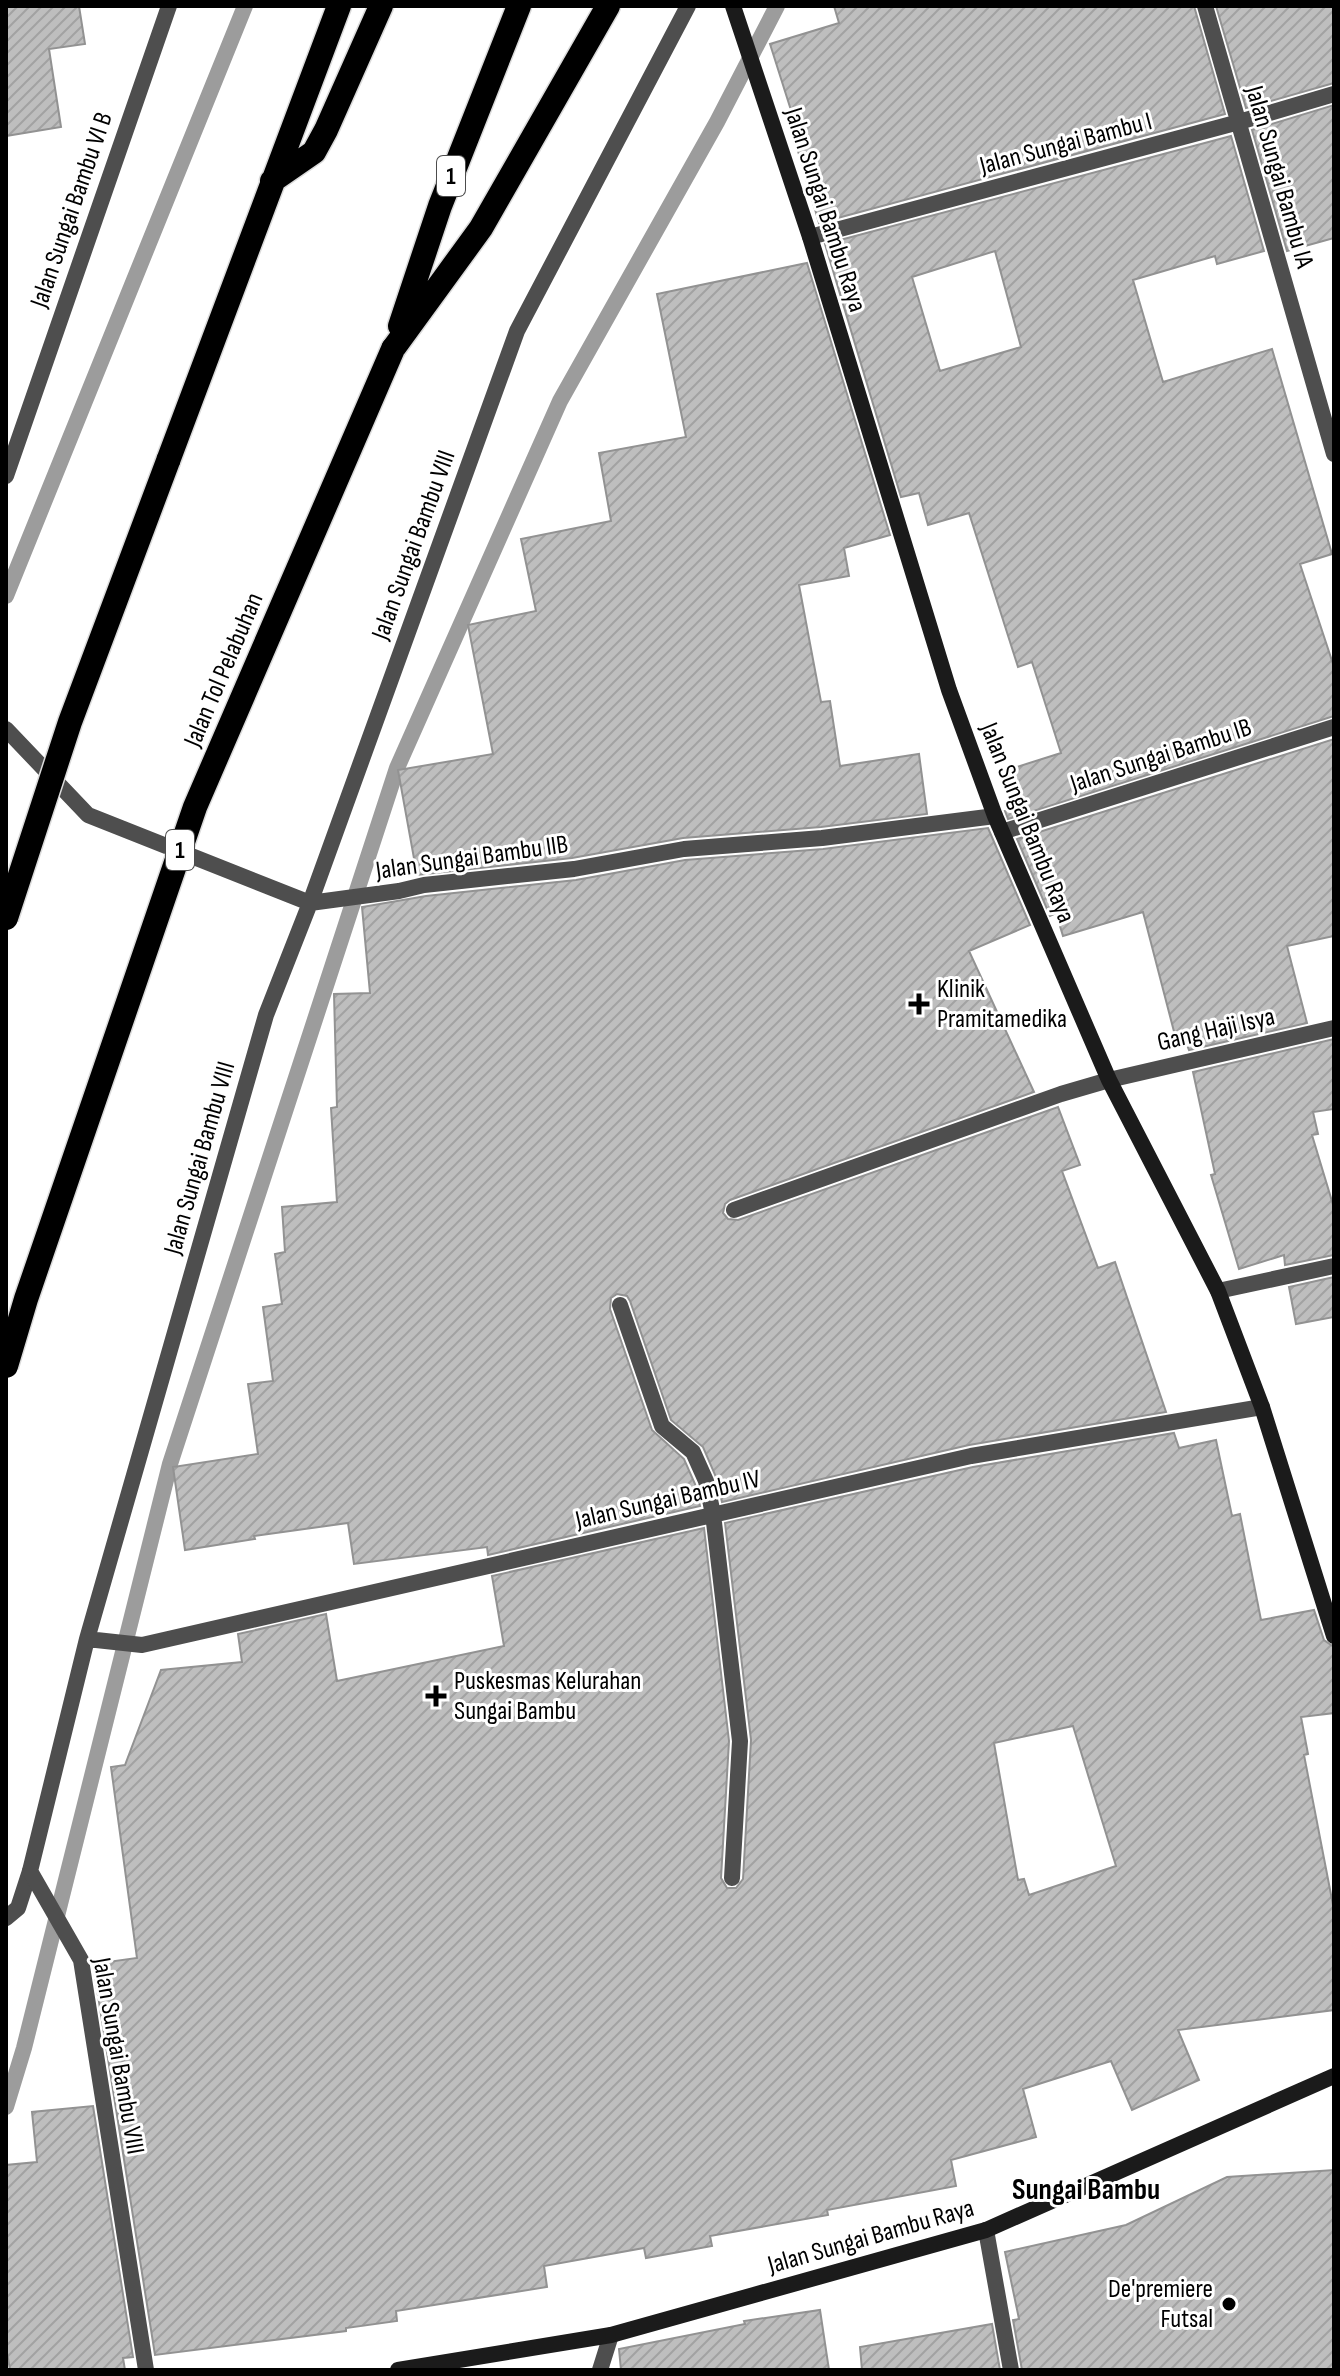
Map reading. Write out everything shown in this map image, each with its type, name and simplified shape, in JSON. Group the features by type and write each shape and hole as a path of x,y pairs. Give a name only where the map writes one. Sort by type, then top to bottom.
{"highway":[{"path":"6,918 70,722 339,6"},
{"path":"272,181 314,152 381,6"},
{"name":"Jalan Tol Pelabuhan","path":"6,1366 26,1299 195,807 393,349 440,206 519,6"},
{"path":"393,349 481,228 608,6"}],"street":[{"name":"Jalan Sungai Bambu VI B","path":"6,476 169,6"},
{"name":"Jalan Sungai Bambu VIII","path":"146,2370 81,1960 30,1871 91,1640 266,1015 318,902 517,331 688,6"},
{"name":"Jalan Sungai Bambu Raya","path":"733,6 810,237 949,690 995,816 1109,1080 1218,1291 1262,1407 1332,1619 1334,1636"},
{"name":"Jalan Sungai Bambu IA","path":"1205,6 1334,454"},
{"name":"Jalan Sungai Bambu I","path":"810,237 1334,94"},
{"name":"Jalan Sungai Bambu IB","path":"1002,832 1334,727"},
{"path":"6,729 88,815 318,902"},
{"name":"Jalan Sungai Bambu IIB","path":"318,902 424,885 574,869 684,849 822,838 995,816"},
{"name":"Gang Haji Isya","path":"734,1210 1046,1099 1109,1080 1334,1028"},
{"path":"1218,1291 1334,1266"},
{"path":"620,1305 662,1426 693,1452 706,1481 713,1514 740,1741 732,1878"},
{"name":"Jalan Sungai Bambu IV","path":"91,1640 142,1645 971,1456 1262,1407"},
{"path":"6,1918 18,1908 30,1871"},
{"name":"Jalan Sungai Bambu Raya","path":"398,2370 611,2335 986,2230 1334,2076"},
{"path":"986,2230 1011,2370"},
{"path":"600,2370 611,2335"}],"building":[{"path":"6,6 79,6 85,44 49,49 61,127 6,136"},
{"path":"834,6 1194,6 1225,114 819,223 791,127 796,126 770,44 839,23"},
{"path":"1216,6 1334,6 1334,83 1246,108"},
{"path":"1334,105 1334,238 1287,251 1252,130"},
{"path":"1231,136 1264,251 1217,264 1215,256 1133,280 1163,382 1272,349 1332,554 1300,564 1334,667 1334,716 1008,819 1005,811 1016,809 1004,771 1061,753 1032,662 1018,667 969,513 928,525 919,493 901,497 825,244","holes":["995,251 1021,347 940,371 912,277"]},
{"path":"807,263 890,535 844,548 849,576 799,585 821,702 830,701 840,766 919,754 927,814 821,827 683,838 572,858 417,875 398,770 493,754 468,625 536,611 521,539 611,521 599,453 686,437 657,294"},
{"path":"1334,739 1334,936 1287,946 1307,1023 1189,1050 1187,1045 1178,1047 1143,912 1063,936 1056,913 1050,916 1017,839"},
{"path":"988,828 1030,925 969,951 1034,1092 730,1200 725,1204 723,1213 728,1219 738,1220 1058,1107 1080,1165 1062,1171 1098,1268 1115,1262 1166,1412 969,1445 722,1502 716,1477 703,1447 671,1420 630,1301 627,1296 617,1294 611,1298 610,1309 652,1430 684,1459 700,1506 488,1555 487,1547 354,1564 348,1523 254,1536 255,1539 185,1550 173,1467 258,1454 248,1384 273,1381 263,1307 282,1304 275,1254 285,1252 282,1207 337,1202 331,1108 337,1107 334,994 370,993 362,907 426,896 576,880 685,860 823,849"},
{"path":"1334,1039 1334,1109 1313,1112 1318,1134 1312,1135 1334,1208 1334,1255 1285,1265 1284,1255 1239,1269 1211,1175 1215,1174 1193,1072"},
{"path":"1334,1277 1334,1317 1296,1324 1289,1287"},
{"path":"1174,1433 1179,1448 1216,1440 1232,1516 1240,1514 1261,1620 1314,1610 1324,1640 1334,1647 1334,1713 1301,1717 1308,1754 1304,1755 1334,1910 1334,2010 1178,2030 1199,2080 1132,2110 1111,2061 1023,2089 1036,2137 951,2160 956,2186 827,2210 828,2215 710,2236 712,2246 646,2258 644,2248 544,2266 547,2287 396,2311 397,2321 346,2328 346,2331 155,2355 93,1964 137,1958 111,1767 125,1765 161,1670 242,1662 238,1634 326,1614 337,1681 504,1646 492,1576 704,1528 729,1741 721,1878 727,1888 736,1888 743,1879 751,1740 725,1523 973,1467","holes":["1073,1726 1116,1866 1029,1895 1024,1879 1018,1880 994,1743"]},
{"path":"93,2106 133,2357 123,2358 125,2370 10,2370 6,2347 6,2165 37,2162 32,2112"},
{"name":"De'premiere Futsal","path":"1334,2170 1334,2370 1022,2370 1013,2320 1019,2319 1005,2252 1126,2225 1227,2177"},
{"path":"820,2310 829,2370 621,2370 619,2349 745,2324 744,2321"},
{"path":"992,2324 1000,2370 862,2370 860,2347"}],"waterway":[{"path":"6,596 245,6"},
{"path":"6,2107 24,2048 170,1464 397,768 560,401 717,122 777,6"}],"place":[{"name":"Klinik Pramitamedika","path":"919,1004"},
{"name":"Puskesmas Kelurahan Sungai Bambu","path":"436,1696"},
{"name":"De'premiere Futsal","path":"1229,2304"}],"district":[{"name":"Sungai Bambu","path":"1086,2190"}]}
